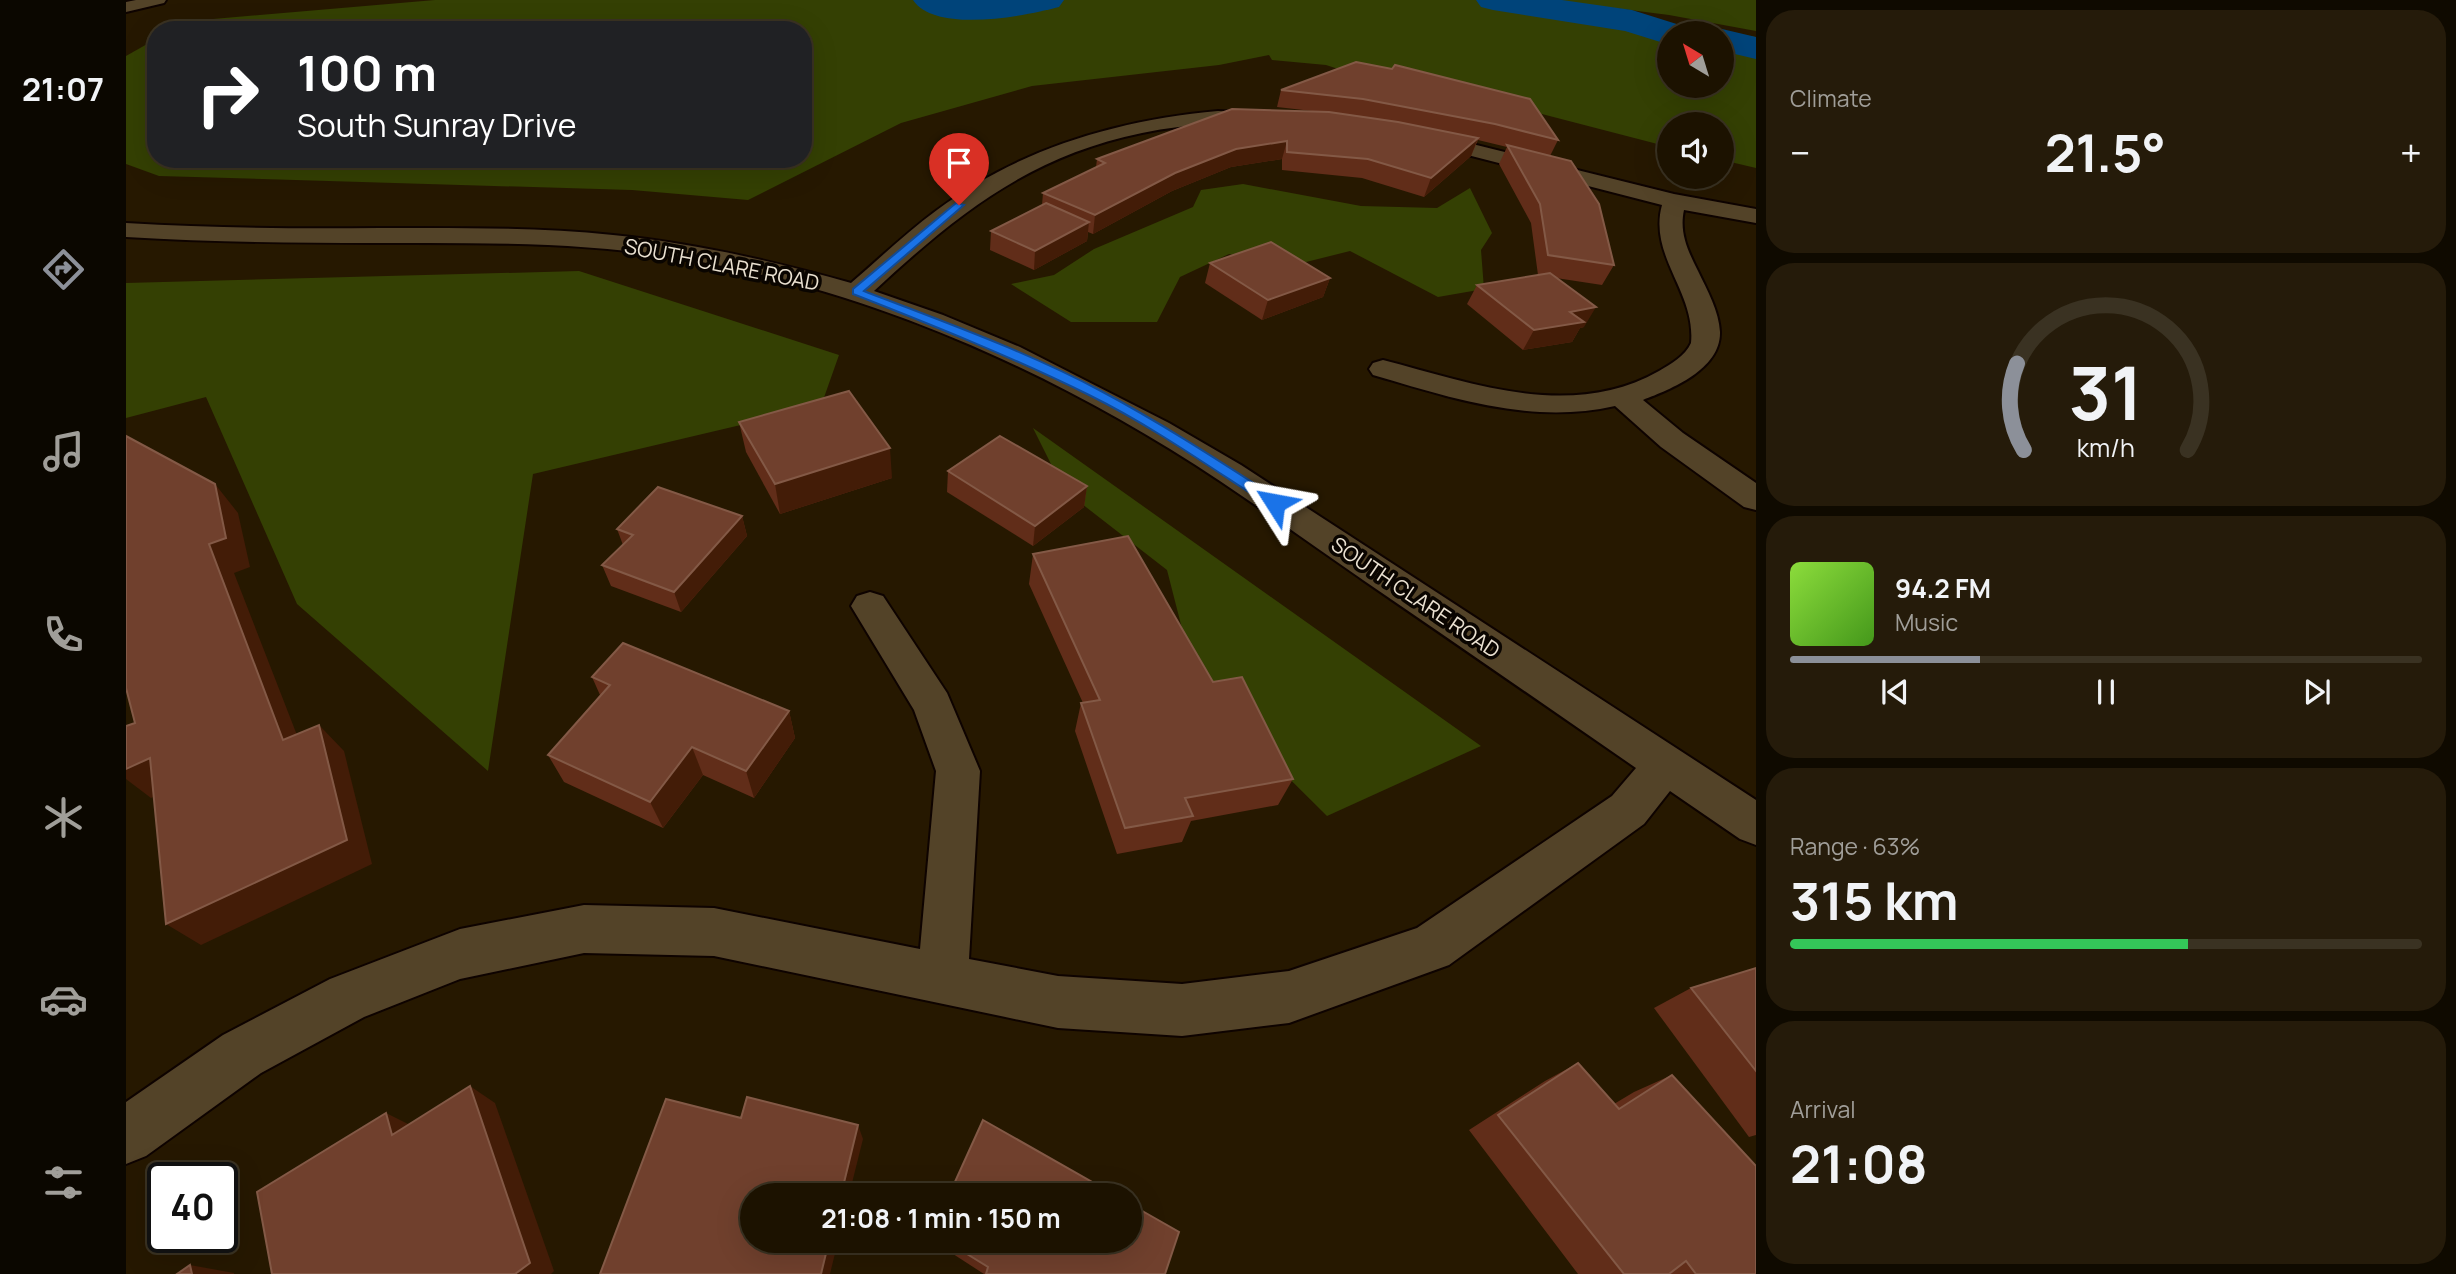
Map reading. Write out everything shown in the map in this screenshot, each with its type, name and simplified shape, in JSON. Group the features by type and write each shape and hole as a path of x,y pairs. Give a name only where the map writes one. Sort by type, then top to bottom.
{"street":[{"path":"126,7 158,0"},
{"path":"857,292 959,205 1000,181 1080,143 1115,131 1156,123 1203,118 1279,117"},
{"path":"1400,133 1674,201 1756,216"},
{"path":"1383,369 1472,395 1525,401 1569,402 1622,397 1661,384 1691,363 1705,342 1703,314 1670,233 1674,201"},
{"name":"SOUTH CLARE ROAD","path":"126,230 223,235 454,234 612,242 726,260 857,292 1042,367 1161,430 1229,472 1756,825"},
{"path":"1622,397 1672,440 1756,499"},
{"path":"870,606 933,705 958,771 943,979"},
{"path":"126,1136 242,1054 348,997 460,954 584,929 714,932 1058,1002 1182,1010 1289,997 1431,948 1628,810 1665,764"}],"green space":[{"path":"435,0 1500,0 1537,3 1657,22 1657,98 1734,98 1734,34 1756,37 1756,168 1734,163 1734,112 1657,112 1657,144 1538,113 1381,83 1326,65 1272,60 1269,55 1219,65 1032,86 901,123 812,168 812,21 190,21"},
{"path":"1551,0 1756,0 1756,31 1734,27 1734,21 1702,21"},
{"path":"147,44 147,168 812,168 748,200 632,190 159,176 126,164 126,56"},
{"path":"1243,184 1361,206 1437,208 1470,188 1492,233 1481,250 1484,289 1438,297 1350,251 1286,267 1229,254 1180,277 1157,322 1071,322 1011,284 1054,275 1094,249 1193,207 1201,190"},
{"path":"579,271 839,355 821,406 533,474 488,771 297,604 206,397 126,418 126,283"},
{"path":"1033,428 1481,746 1327,816 1197,687 1167,570 1064,490"}],"building":[{"path":"1356,62 1392,69 1395,65 1530,99 1558,140 1495,124 1363,99 1281,90"},
{"path":"1232,109 1329,112 1478,138 1431,178 1368,159 1287,152 1287,141 1236,149 1175,173 1095,215 1043,193 1105,163 1097,159"},
{"path":"1507,145 1571,161 1599,204 1614,265 1548,255 1540,204"},
{"path":"1046,203 1089,222 1035,251 991,231"},
{"path":"1271,242 1330,278 1268,300 1210,263"},
{"path":"1550,273 1596,307 1570,312 1584,322 1534,330 1477,285"},
{"path":"849,391 890,448 775,484 739,422"},
{"path":"126,436 215,484 226,538 209,544 283,740 319,725 347,840 166,924 150,758 126,769 126,726 135,723 126,688"},
{"path":"1000,436 1087,486 1035,526 948,471"},
{"path":"658,487 742,516 674,592 602,565 633,535 617,529"},
{"path":"1128,536 1213,682 1242,677 1293,779 1185,798 1193,816 1125,828 1081,703 1100,700 1033,554"},
{"path":"623,643 789,711 746,771 692,747 650,802 548,755 610,685 592,677"},
{"path":"1756,968 1756,1071 1691,988"},
{"path":"1578,1063 1619,1109 1672,1075 1756,1166 1756,1274 1696,1274 1686,1261 1669,1274 1624,1274 1498,1115"},
{"path":"470,1086 530,1263 515,1274 272,1274 257,1192 386,1113 392,1135"},
{"path":"747,1097 858,1125 844,1183 740,1183 740,1253 826,1253 821,1274 600,1274 666,1099 741,1118"},
{"path":"983,1120 1094,1183 954,1183"},
{"path":"1142,1211 1179,1232 1165,1274 986,1274 988,1267 965,1253 1142,1253"},
{"path":"190,1265 192,1274 177,1274"}],"waterway":[{"path":"930,0 942,5 972,9 1047,0"},
{"path":"1493,0 1632,21 1657,30"},
{"path":"1734,43 1756,48"}],"route":[{"path":"959,205 857,292 987,343 1095,393 1161,430 1275,503"}]}
